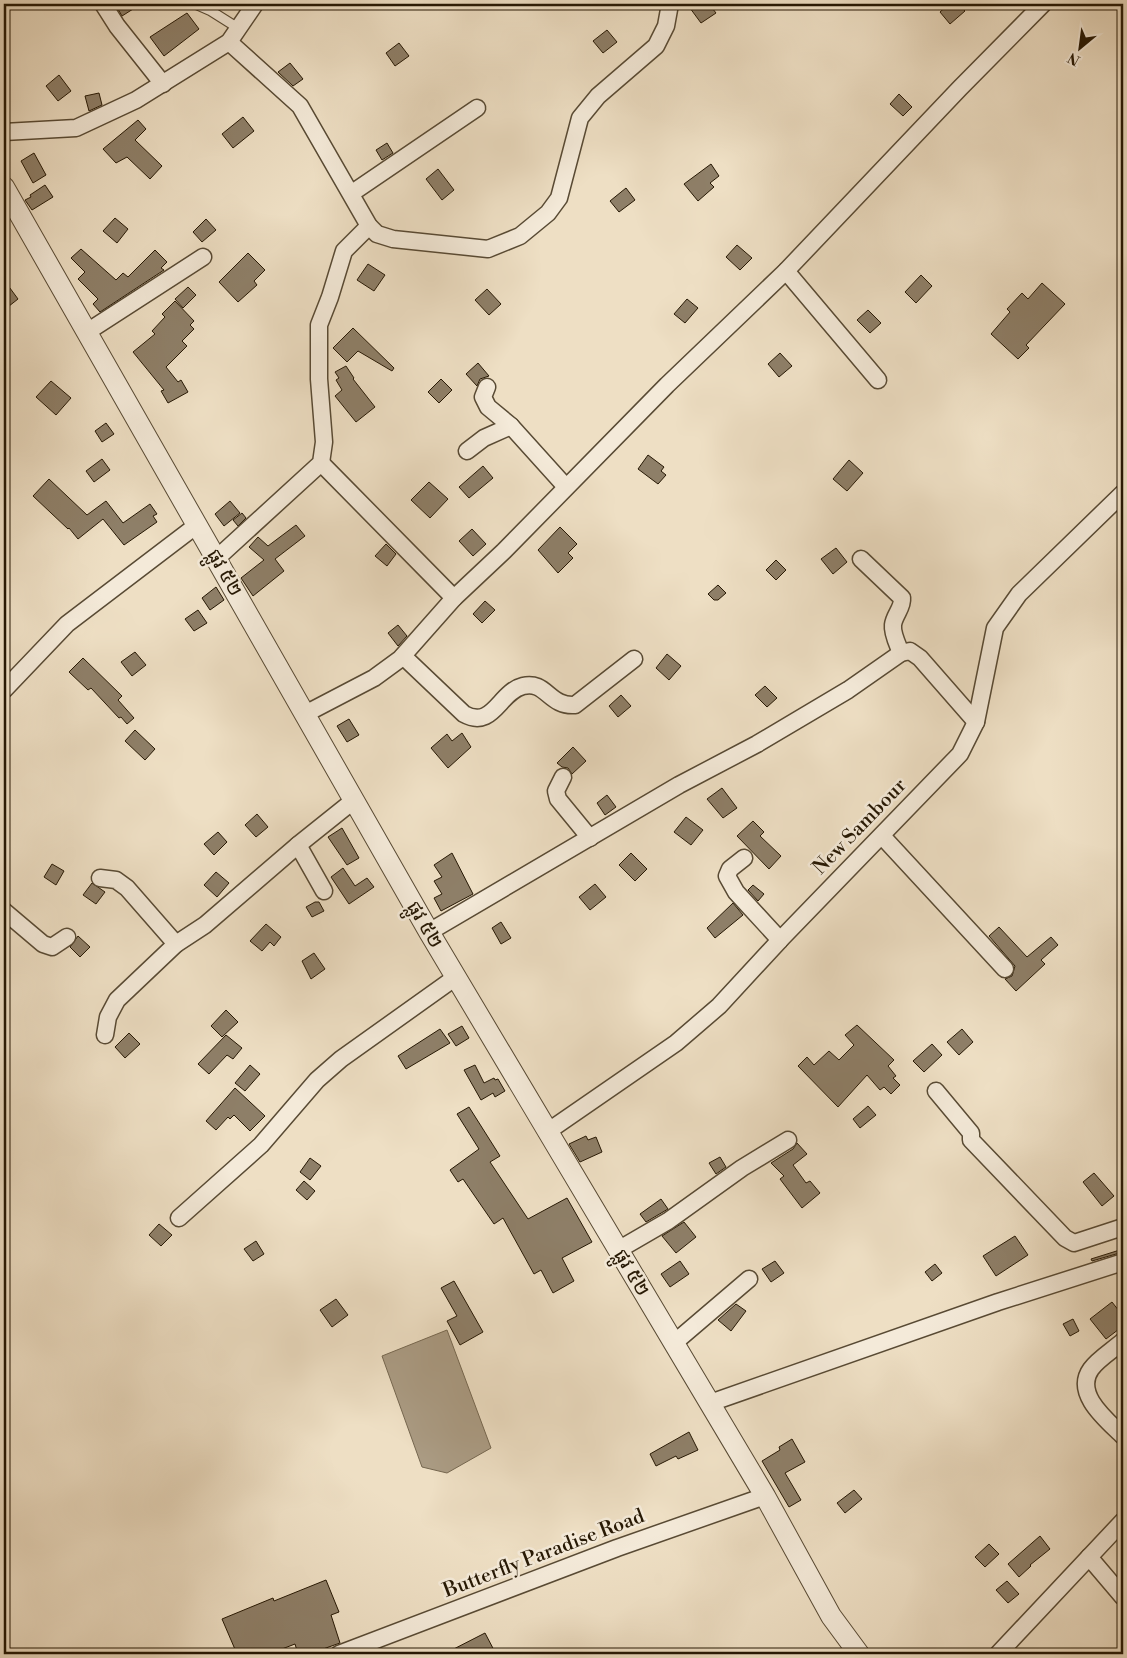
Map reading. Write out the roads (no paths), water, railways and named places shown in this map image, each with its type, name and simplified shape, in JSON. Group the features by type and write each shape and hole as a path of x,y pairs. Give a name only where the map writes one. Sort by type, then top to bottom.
{"street":[{"path":"103,4 116,26 163,84"},
{"path":"4,132 76,128 136,100 229,42 255,4"},
{"path":"229,42 300,106 352,193 369,226 377,234 393,239 488,249 520,236 548,213 559,198 580,118 598,96 656,46 666,26 670,4"},
{"path":"305,714 374,678 403,656 454,598 667,385 786,271 953,95 1043,4"},
{"path":"352,193 477,108"},
{"name":"ផ្លូវ ៥២","path":"4,187 429,932 765,1496 831,1616 859,1654"},
{"path":"216,559 321,463 324,442 319,379 319,325 344,251 369,226"},
{"path":"87,332 203,257"},
{"path":"786,271 878,380"},
{"path":"487,387 484,402 511,426 566,487"},
{"path":"467,451 484,438 511,426"},
{"path":"321,463 454,598"},
{"name":"New Sambour","path":"547,1132 676,1043 719,1006 780,940 960,754 976,722 995,628 1019,594 1123,493"},
{"path":"4,690 67,624 197,525"},
{"path":"861,558 902,598 902,604 893,624 893,632 901,653"},
{"path":"429,932 679,786 757,744 848,690 901,653 910,652 920,658 976,722"},
{"path":"403,656 464,714 476,719 485,717 520,686 540,687 560,704 575,705 634,658"},
{"path":"563,777 556,792 558,799 590,838"},
{"path":"105,1035 108,1017 117,1000 176,944 205,925 298,845 353,801"},
{"path":"882,836 1005,969"},
{"path":"298,845 324,891"},
{"path":"744,858 730,869 728,876 736,892 780,940"},
{"path":"100,878 116,880 128,888 176,944"},
{"path":"4,911 43,944 52,947 67,937"},
{"path":"179,1218 261,1145 317,1080 341,1059 456,977"},
{"path":"936,1091 971,1133 971,1140 1065,1238 1074,1243 1123,1227"},
{"path":"618,1250 668,1221 742,1168 788,1140"},
{"path":"710,1403 998,1302 1123,1262"},
{"path":"674,1343 749,1279"},
{"path":"1123,1341 1090,1370 1086,1388 1095,1409 1123,1436"},
{"name":"Butterfly Paradise Road","path":"339,1654 617,1548 765,1496"},
{"path":"998,1654 1123,1521"},
{"path":"1089,1557 1123,1597"}],"lane":[{"path":"195,4 211,10 238,28"}]}
